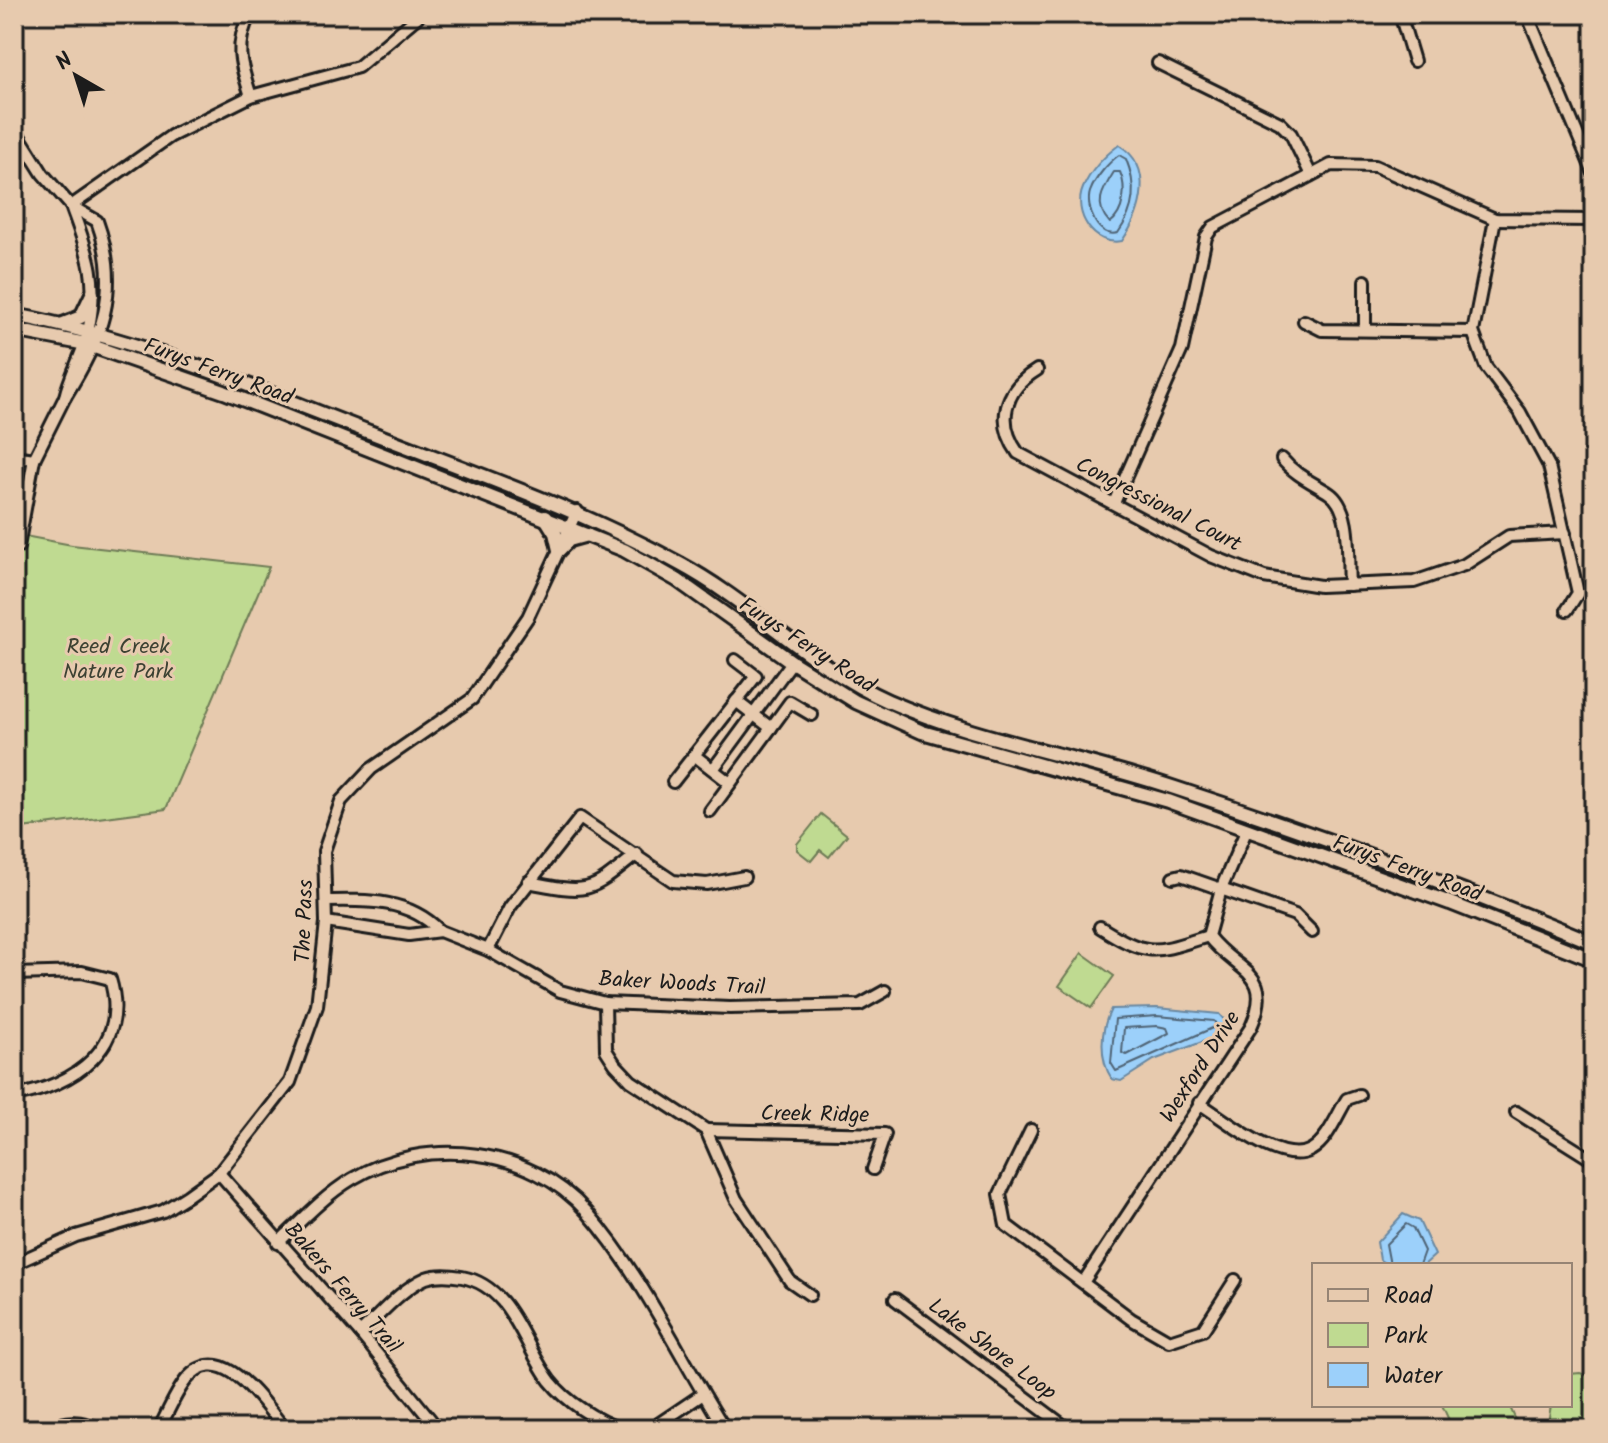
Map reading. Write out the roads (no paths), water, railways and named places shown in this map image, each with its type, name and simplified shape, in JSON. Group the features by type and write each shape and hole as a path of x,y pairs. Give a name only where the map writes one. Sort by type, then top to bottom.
{"main road":[{"path":"62,324 81,317 92,294"},
{"name":"Furys Ferry Road","path":"14,315 94,331 577,511 689,569 804,651 894,703 1000,741 1173,787 1403,869 1594,943"},
{"name":"Furys Ferry Road","path":"14,330 87,345 328,432 588,535 677,580 792,662 872,710 922,732 1168,801 1594,960"},
{"path":"328,432 333,418"},
{"path":"545,517 555,533 559,550"},
{"path":"559,550 569,540 588,535"}],"street":[{"path":"250,14 239,36 242,68 251,96"},
{"path":"71,206 171,136 251,96 358,67 421,14"},
{"path":"1400,14 1414,61"},
{"path":"1527,14 1594,174"},
{"path":"1158,63 1280,123 1291,134 1311,175"},
{"path":"14,128 43,174 71,206 97,221 106,246 109,297 34,459 18,547"},
{"path":"1114,503 1182,349 1206,237 1225,218 1331,165 1375,166 1495,219 1594,220"},
{"path":"71,206 89,251 94,331"},
{"path":"1495,219 1473,332 1486,367 1520,412 1549,466 1578,593 1567,610"},
{"path":"89,251 106,246"},
{"path":"1365,281 1365,330"},
{"path":"1304,321 1322,330 1473,332"},
{"name":"Congressional Court","path":"1037,370 1026,377 1004,410 1006,437 1018,453 1211,556 1264,577 1320,586 1414,582 1464,565 1509,536 1565,533"},
{"path":"14,456 34,459"},
{"path":"1282,459 1290,470 1333,495 1343,513 1349,585"},
{"name":"The Pass","path":"14,1264 76,1236 163,1211 219,1173 290,1082 317,1006 326,922 324,851 341,801 371,769 472,699 528,617 567,526 577,511"},
{"path":"673,782 756,676 735,660"},
{"path":"714,768 792,662"},
{"path":"736,701 771,728"},
{"path":"710,811 790,702 812,715"},
{"path":"694,755 730,783"},
{"path":"488,950 510,907 580,818 673,881 707,884 744,877"},
{"path":"1100,927 1133,948 1151,950 1208,936 1221,889 1247,829"},
{"path":"528,882 578,892 602,882 637,854"},
{"path":"1173,877 1181,875 1295,915 1312,932"},
{"name":"Baker Woods Trail","path":"326,901 367,900 401,906 422,914 440,931 488,950 560,991 605,1003 730,1008 860,1005 885,991"},
{"name":"Baker Woods Trail","path":"326,922 409,935 440,931"},
{"name":"Wexford Drive","path":"1084,1281 1251,1027 1262,998 1256,980 1219,951 1208,936"},
{"path":"14,974 82,972 110,979 116,1009 109,1035 92,1061 71,1078 43,1091 14,1096"},
{"path":"605,1003 606,1050 615,1064 631,1081 706,1130 736,1199 790,1281 810,1295"},
{"path":"1199,1103 1269,1148 1290,1154 1309,1151 1323,1139 1347,1099 1359,1095"},
{"path":"1516,1112 1594,1161"},
{"name":"Creek Ridge","path":"706,1130 885,1134 873,1169"},
{"path":"1031,1130 1000,1194 1006,1225 1131,1319 1169,1341 1203,1330 1235,1280"},
{"path":"278,1243 322,1199 376,1167 414,1156 448,1153 495,1156 541,1174 585,1209 612,1243 725,1429"},
{"name":"Bakers Ferry Trail","path":"219,1173 360,1333 438,1429"},
{"path":"360,1333 405,1291 428,1277 450,1274 477,1280 501,1299 550,1381 567,1398 621,1429"},
{"name":"Lake Shore Loop","path":"895,1299 1068,1429"},
{"path":"159,1429 186,1380 201,1368 214,1366 236,1372 285,1429"},
{"path":"651,1429 703,1394"},
{"path":"14,1422 19,1429"},
{"path":"46,1429 63,1422 84,1422 99,1429"}],"water":[{"path":"1119,145 1137,165 1142,190 1135,217 1122,241 1112,241 1103,239 1088,226 1080,198 1094,169"},
{"path":"1157,1008 1219,1014 1228,1024 1226,1033 1154,1060 1121,1081 1112,1079 1102,1045 1111,1009"},
{"path":"1403,1214 1419,1221 1435,1255 1426,1263 1385,1263 1380,1260 1377,1242"}],"park label":[{"name":"Reed Creek Nature Park","path":"118,658"}]}
